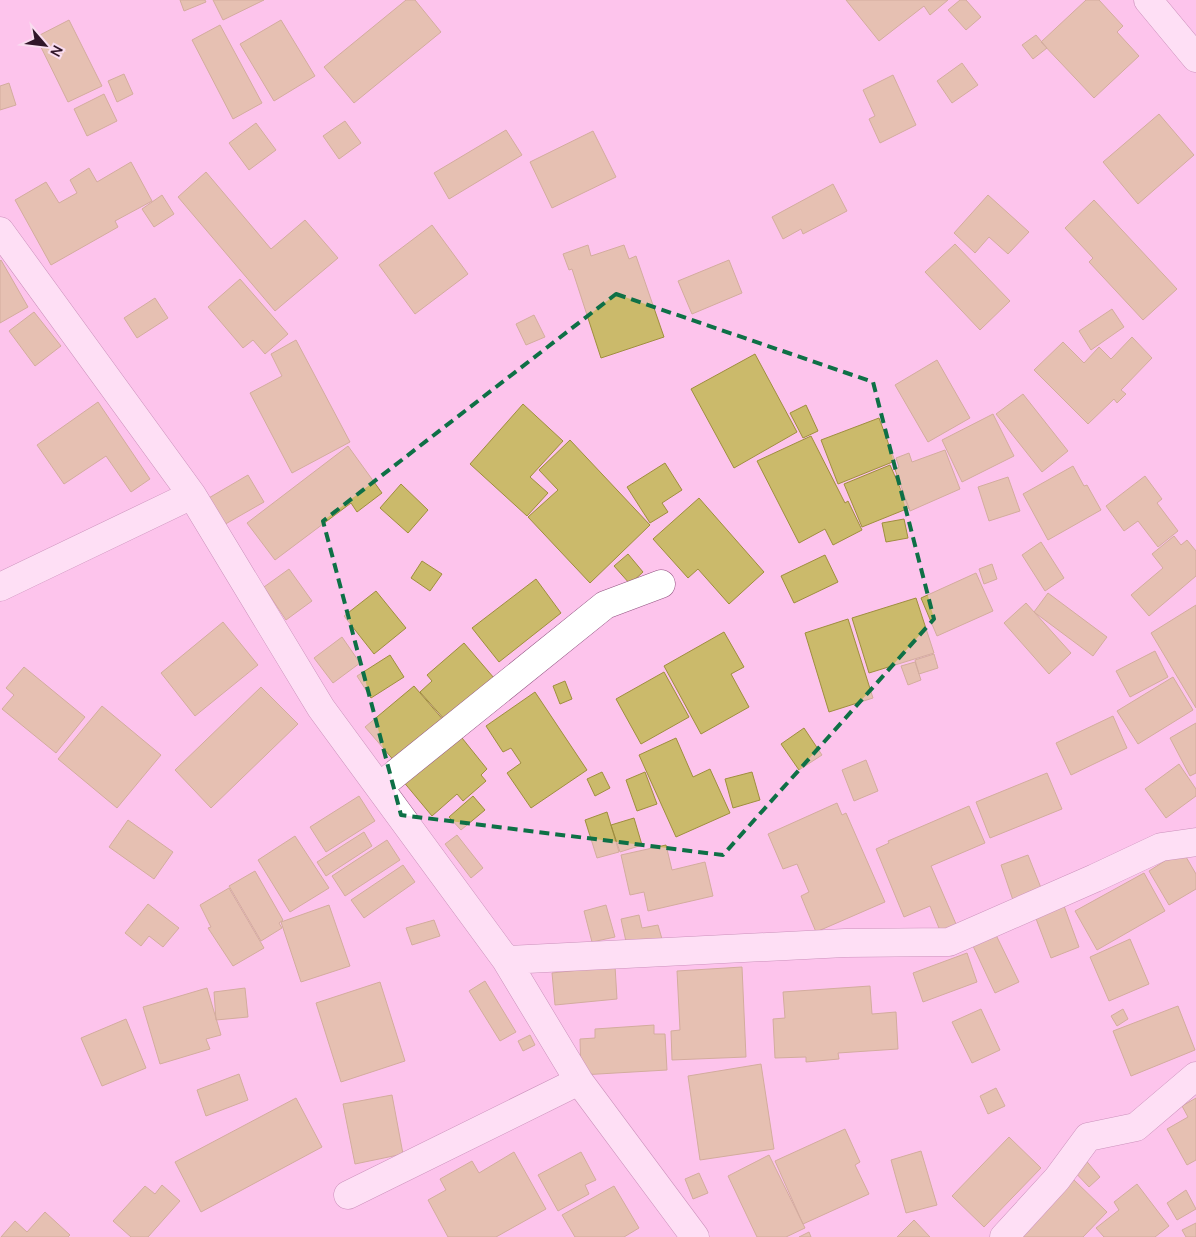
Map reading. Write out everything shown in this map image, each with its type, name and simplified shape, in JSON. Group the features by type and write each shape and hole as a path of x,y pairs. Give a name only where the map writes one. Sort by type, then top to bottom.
{"street":[{"path":"1148,0 1196,58"},
{"path":"0,230 192,495 321,708 506,960 579,1081 695,1237"},
{"path":"0,587 192,495"},
{"path":"380,787 605,605 661,584"},
{"path":"506,960 845,943 949,942 1161,847 1196,842"},
{"path":"1004,1237 1057,1179 1088,1137 1136,1127 1196,1076"},
{"path":"348,1196 579,1081"}],"highlighted area":[{"path":"616,294 873,382 934,619 723,855 401,815 323,521"}],"building":[{"path":"180,0 205,0 206,2 184,11"},
{"path":"213,0 264,0 223,20"},
{"path":"406,0 415,0 441,32 354,103 324,67"},
{"path":"846,0 948,0 930,15 924,6 879,41"},
{"path":"960,0 966,0 981,17 966,30 948,10"},
{"path":"1086,0 1099,0 1123,26 1117,32 1139,56 1094,98 1041,42"},
{"path":"69,20 102,86 68,102 36,37"},
{"path":"281,20 315,76 274,101 240,44"},
{"path":"220,25 262,103 233,119 192,40"},
{"path":"1036,35 1047,48 1033,59 1022,45"},
{"path":"962,63 978,85 952,103 937,81"},
{"path":"124,74 133,94 117,102 108,81"},
{"path":"893,75 916,125 880,143 869,119 875,116 863,90"},
{"path":"9,83 16,105 0,110 0,86"},
{"path":"104,94 117,121 87,136 74,109"},
{"path":"1159,114 1194,155 1138,204 1103,162"},
{"path":"345,121 361,143 339,159 323,136"},
{"path":"256,123 276,150 249,170 229,143"},
{"path":"506,130 522,155 449,199 434,173"},
{"path":"593,131 616,177 552,208 530,162"},
{"path":"131,162 152,201 115,221 118,227 51,265 15,200 46,182 59,203 77,193 70,180 89,168 97,182"},
{"path":"206,172 271,249 305,220 338,258 275,311 178,197"},
{"path":"833,184 847,211 803,234 801,229 783,239 772,217"},
{"path":"162,195 174,214 154,227 142,209"},
{"path":"988,195 1029,232 1008,254 989,237 975,253 954,233"},
{"path":"1094,200 1177,289 1143,320 1089,262 1093,258 1065,228"},
{"path":"432,225 468,274 415,314 379,265"},
{"path":"955,244 1010,301 980,330 925,272"},
{"path":"588,245 591,256 624,245 629,259 636,256 664,337 601,358 572,269 569,270 563,254"},
{"path":"729,260 742,293 692,314 678,281"},
{"path":"0,261 28,307 0,323"},
{"path":"240,279 288,334 265,354 253,340 243,348 208,307"},
{"path":"155,298 168,318 137,338 124,318"},
{"path":"1112,309 1124,327 1091,350 1079,331"},
{"path":"34,312 61,346 35,366 9,331"},
{"path":"534,315 545,337 526,345 516,324"},
{"path":"1132,337 1152,358 1121,390 1126,394 1117,403 1114,399 1088,424 1034,370 1063,342 1084,363 1099,347 1111,359"},
{"path":"296,340 350,442 292,473 250,393 282,376 271,354"},
{"path":"755,354 797,432 734,468 691,389"},
{"path":"937,360 970,418 928,442 895,385"},
{"path":"1023,394 1068,451 1042,472 996,414"},
{"path":"98,402 150,479 131,492 106,456 64,484 37,445"},
{"path":"523,404 563,441 530,477 548,493 527,516 470,464"},
{"path":"806,405 818,431 803,438 790,413"},
{"path":"993,414 1014,456 962,482 942,440"},
{"path":"879,418 895,461 838,484 821,440"},
{"path":"811,436 845,503 848,501 862,530 833,545 825,529 799,543 757,461"},
{"path":"570,440 650,525 590,583 528,517 558,490 539,470"},
{"path":"348,446 382,493 357,512 351,503 275,560 247,523"},
{"path":"945,450 960,489 910,511 895,469 899,467 896,458 909,453 912,462"},
{"path":"665,463 682,490 662,503 668,512 650,523 627,487"},
{"path":"890,465 909,508 862,527 844,484"},
{"path":"1073,466 1084,486 1087,485 1101,510 1048,540 1023,494"},
{"path":"248,475 264,502 222,526 207,499"},
{"path":"1145,476 1162,499 1157,503 1178,531 1158,547 1138,521 1124,531 1106,506"},
{"path":"1008,477 1020,511 989,521 978,487"},
{"path":"401,484 428,510 408,533 380,508"},
{"path":"699,498 764,572 729,604 698,569 688,578 653,539"},
{"path":"904,519 908,538 886,542 882,523"},
{"path":"1174,536 1181,545 1187,540 1196,551 1196,576 1149,616 1131,595 1163,568 1152,554"},
{"path":"1041,542 1064,578 1045,591 1022,555"},
{"path":"628,554 643,572 630,584 614,566"},
{"path":"825,555 838,582 794,603 781,576"},
{"path":"422,561 442,574 430,591 411,578"},
{"path":"992,564 997,579 984,584 979,569"},
{"path":"289,569 312,601 286,620 264,587"},
{"path":"976,573 993,611 937,636 921,598"},
{"path":"536,579 561,613 499,662 472,628"},
{"path":"376,591 406,628 374,654 344,616"},
{"path":"1048,593 1107,637 1093,656 1034,612"},
{"path":"916,598 934,653 869,673 852,618"},
{"path":"1026,603 1071,653 1049,674 1004,623"},
{"path":"1196,605 1196,708 1151,633"},
{"path":"848,619 873,698 829,712 805,633"},
{"path":"223,622 258,665 195,716 161,673"},
{"path":"724,632 744,667 731,674 749,707 701,734 664,666"},
{"path":"342,637 360,663 333,683 314,658"},
{"path":"464,643 494,678 445,720 420,692 432,681 427,675"},
{"path":"1155,651 1168,677 1130,697 1116,671"},
{"path":"934,654 938,668 919,674 915,660"},
{"path":"390,655 404,677 371,698 357,676"},
{"path":"915,662 921,680 908,685 901,666"},
{"path":"24,667 85,717 56,753 2,709 14,695 6,688"},
{"path":"664,672 689,717 641,744 616,699"},
{"path":"1173,677 1193,710 1138,744 1117,711"},
{"path":"565,681 572,699 560,704 553,686"},
{"path":"414,686 445,722 396,763 365,727"},
{"path":"261,687 298,724 211,808 175,770"},
{"path":"535,692 587,770 531,808 507,773 521,763 511,748 503,752 486,726"},
{"path":"102,706 161,755 117,808 58,759"},
{"path":"1113,716 1127,748 1071,775 1056,743"},
{"path":"1196,723 1196,773 1190,776 1170,738"},
{"path":"804,728 822,755 799,770 781,744"},
{"path":"458,733 487,769 481,775 486,781 463,801 457,794 432,816 402,780"},
{"path":"676,738 693,777 710,769 730,813 676,837 639,755"},
{"path":"866,760 878,791 854,801 842,770"},
{"path":"1179,764 1196,789 1196,796 1166,818 1145,789"},
{"path":"602,772 610,788 595,796 587,779"},
{"path":"645,772 657,804 637,811 626,780"},
{"path":"752,772 760,800 733,808 725,779"},
{"path":"1047,773 1062,809 990,838 976,802"},
{"path":"359,796 375,821 326,852 310,827"},
{"path":"473,796 485,810 461,830 449,817"},
{"path":"837,803 842,815 846,813 885,902 816,932 801,896 809,892 797,864 783,869 768,834"},
{"path":"969,806 985,843 931,866 959,931 943,938 930,906 904,917 876,849 889,843 888,841"},
{"path":"607,812 619,852 597,858 585,820"},
{"path":"634,818 642,845 620,852 611,825"},
{"path":"128,820 173,852 154,879 109,847"},
{"path":"364,832 372,846 326,876 317,862"},
{"path":"457,835 483,868 471,878 445,844"},
{"path":"295,836 329,888 290,912 258,860"},
{"path":"387,840 400,860 345,896 332,876"},
{"path":"666,845 672,870 705,862 713,896 648,911 644,892 630,895 621,855"},
{"path":"1182,850 1196,874 1196,889 1169,905 1149,871"},
{"path":"1028,855 1045,898 1016,909 1001,865"},
{"path":"403,865 415,882 364,918 351,900"},
{"path":"255,871 283,920 279,923 282,928 261,941 229,886"},
{"path":"1144,873 1165,911 1097,950 1075,911"},
{"path":"229,888 264,948 233,966 208,928 211,927 200,905"},
{"path":"148,904 179,928 163,947 149,936 141,946 125,933"},
{"path":"329,905 350,966 301,982 281,922"},
{"path":"606,905 615,937 592,942 584,911"},
{"path":"1064,906 1079,947 1051,958 1035,916"},
{"path":"639,915 642,928 658,925 662,939 627,946 621,919"},
{"path":"434,920 440,936 412,945 406,928"},
{"path":"996,935 1019,982 995,993 973,946"},
{"path":"1130,939 1149,984 1109,1001 1090,957"},
{"path":"967,953 977,982 923,1002 913,973"},
{"path":"615,966 617,999 555,1005 552,973"},
{"path":"742,967 746,1057 672,1060 671,1031 680,1030 677,971"},
{"path":"485,981 516,1032 500,1041 469,991"},
{"path":"380,982 405,1061 341,1082 316,1003"},
{"path":"870,986 872,1014 896,1012 898,1049 838,1053 839,1059 806,1062 806,1057 775,1058 773,1019 785,1018 783,992"},
{"path":"207,988 221,1035 206,1039 210,1049 160,1064 143,1007"},
{"path":"245,988 248,1017 216,1020 214,992"},
{"path":"1178,1006 1195,1050 1131,1076 1113,1031"},
{"path":"981,1009 1000,1050 972,1063 952,1022"},
{"path":"1123,1009 1128,1019 1117,1026 1111,1016"},
{"path":"126,1019 146,1068 102,1086 81,1038"},
{"path":"654,1025 654,1034 665,1034 667,1070 581,1075 580,1039 595,1038 595,1029"},
{"path":"530,1035 535,1045 523,1051 518,1041"},
{"path":"761,1064 774,1149 700,1160 688,1076"},
{"path":"239,1074 248,1100 206,1116 197,1090"},
{"path":"996,1088 1005,1106 988,1114 980,1096"},
{"path":"392,1095 403,1154 355,1164 343,1104"},
{"path":"296,1098 322,1147 201,1212 175,1162"},
{"path":"1196,1098 1196,1160 1187,1165 1167,1129 1188,1117 1182,1106"},
{"path":"845,1129 860,1162 855,1165 869,1194 803,1224 775,1161"},
{"path":"1009,1137 1041,1168 984,1227 952,1196"},
{"path":"921,1151 937,1205 906,1213 891,1160"},
{"path":"514,1152 546,1209 496,1237 448,1237 428,1200 446,1190 440,1179 472,1161 479,1173"},
{"path":"581,1152 596,1180 585,1185 589,1194 558,1211 538,1175"},
{"path":"769,1155 805,1228 786,1237 757,1237 728,1176"},
{"path":"1083,1157 1100,1177 1089,1187 1071,1168"},
{"path":"699,1173 708,1193 693,1199 685,1179"},
{"path":"1073,1179 1107,1212 1083,1237 1017,1237"},
{"path":"1137,1184 1169,1226 1155,1237 1104,1237 1096,1228 1119,1210 1114,1202"},
{"path":"162,1185 180,1201 148,1237 131,1237 113,1221 145,1186 155,1194"},
{"path":"614,1186 639,1228 624,1237 575,1237 562,1215"},
{"path":"1186,1190 1196,1209 1177,1220 1167,1203"},
{"path":"45,1212 70,1235 68,1237 1,1237 15,1221 27,1232"},
{"path":"914,1220 930,1237 897,1237"},
{"path":"1196,1223 1196,1237 1186,1237 1182,1230"},
{"path":"809,1232 811,1237 799,1237"}]}
